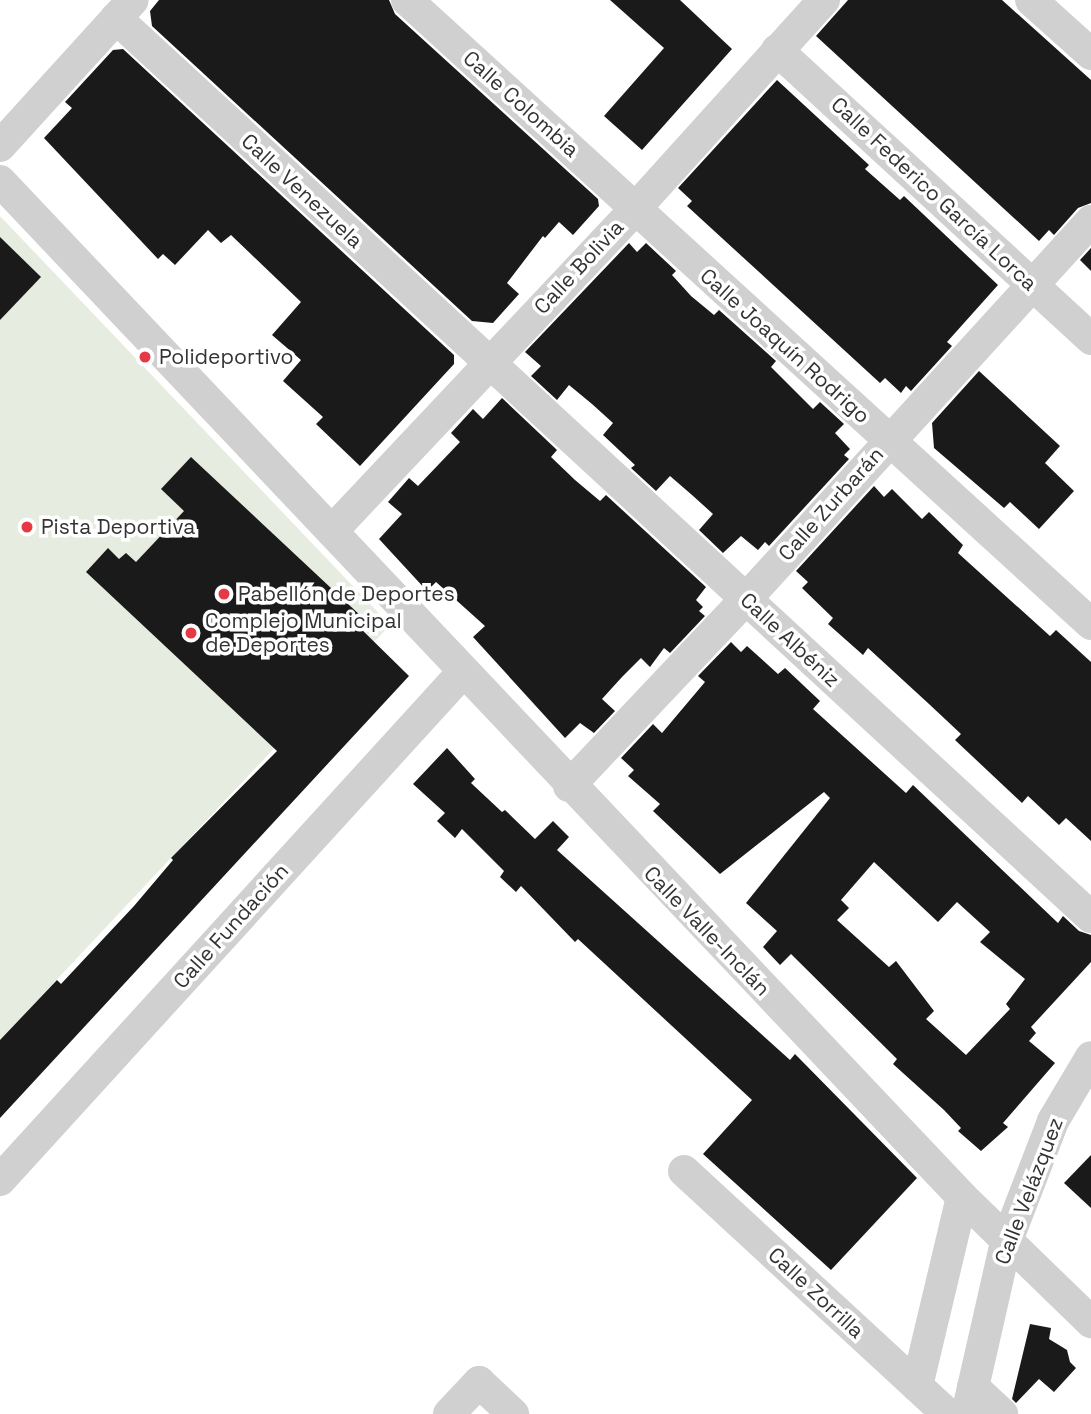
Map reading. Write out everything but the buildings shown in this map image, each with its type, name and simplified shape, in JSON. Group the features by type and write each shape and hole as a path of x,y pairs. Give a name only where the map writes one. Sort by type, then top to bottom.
{"street":[{"name":"Calle Colombia","path":"407,0 635,209"},
{"name":"Calle Bolivia","path":"332,531 635,209 824,0"},
{"path":"1031,0 1091,54"},
{"path":"0,146 125,9"},
{"name":"Calle Venezuela","path":"125,9 488,364"},
{"name":"Calle Federico García Lorca","path":"777,50 1091,339"},
{"name":"Calle Valle-Inclán","path":"0,181 569,786 962,1197 1091,1322"},
{"name":"Calle Joaquín Rodrigo","path":"635,209 1091,624"},
{"name":"Calle Zurbarán","path":"569,786 746,599 1091,221"},
{"name":"Calle Albéniz","path":"488,364 1091,916"},
{"name":"Calle Fundación","path":"0,1180 463,672"},
{"name":"Calle Velázquez","path":"970,1401 1006,1242 1053,1121 1091,1057"},
{"name":"Calle Zorrilla","path":"684,1171 947,1414"},
{"path":"917,1386 962,1197"},
{"path":"449,1414 479,1382 513,1414"},
{"path":"970,1401 1002,1414"}],"shaded area":[{"name":"Complejo Municipal de Deportes","path":"0,216 390,625 0,1040"}],"place":[{"name":"Polideportivo","path":"145,357"},
{"name":"Pista Deportiva","path":"27,527"},
{"name":"Pabellón de Deportes","path":"224,594"},
{"name":"Complejo Municipal de Deportes","path":"191,633"}]}
